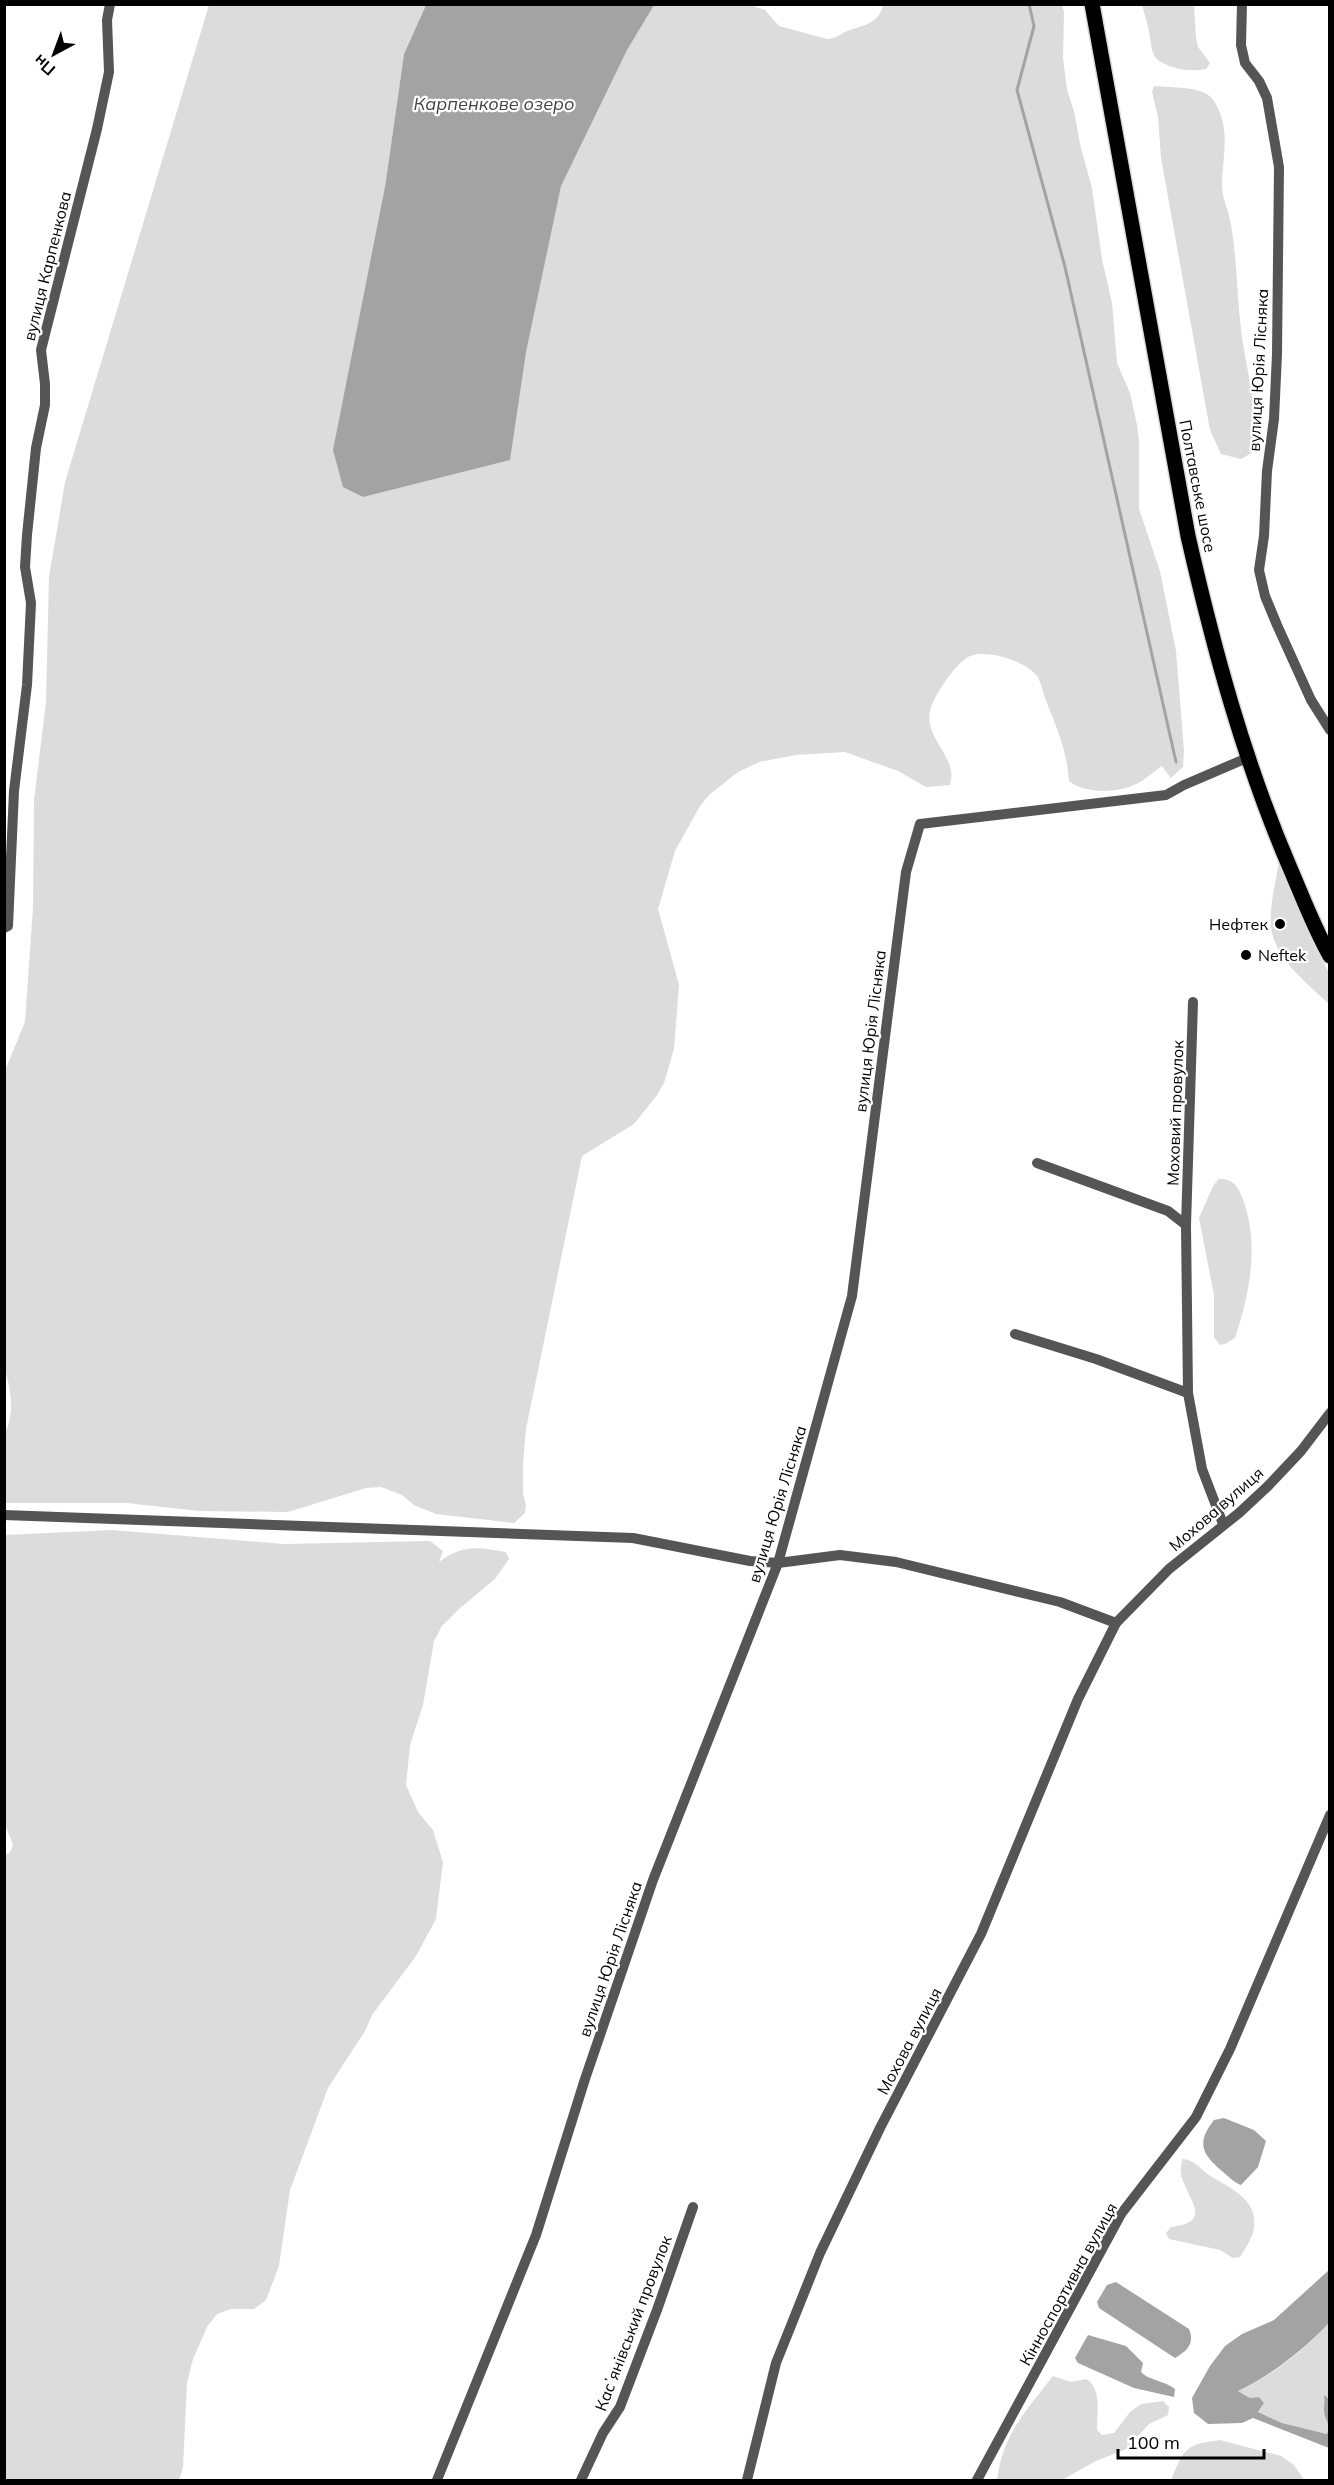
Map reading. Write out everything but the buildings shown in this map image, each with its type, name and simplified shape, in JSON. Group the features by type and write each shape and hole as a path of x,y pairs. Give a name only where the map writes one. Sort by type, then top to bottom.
{"main road":[{"name":"Полтавське шосе","path":"1092,4 1188,536 1207,622 1247,758 1272,828 1329,956"}],"street":[{"name":"вулиця Карпенкова","path":"4,927 8,926 14,791 27,685 27,637 31,603 25,567 27,536 36,448 45,405 41,350 97,129 109,72 107,20 110,4"},
{"name":"вулиця Юрія Лісняка","path":"1242,4 1241,45 1245,63 1259,81 1267,98 1279,167 1274,419 1267,471 1264,536 1259,570 1265,596 1277,625 1311,700 1329,730"},
{"name":"вулиця Юрія Лісняка","path":"437,2481 536,2235 585,2079 653,1880 778,1563 850,1307 906,872 920,824 1167,795 1184,785 1247,758"},
{"name":"Моховий провулок","path":"1193,1002 1186,1225 1188,1393 1202,1469 1223,1524"},
{"name":"Моховий провулок","path":"1037,1163 1168,1211 1186,1225"},
{"path":"1015,1334 1096,1359 1188,1393"},
{"name":"Мохова вулиця","path":"747,2481 776,2363 820,2253 880,2128 981,1934 1078,1699 1116,1623 1169,1569 1239,1513 1293,1460 1329,1413"},
{"path":"4,1515 633,1538 750,1561 778,1563 840,1555 896,1562 1060,1602 1116,1623"},
{"name":"Кінноспортивна вулиця","path":"977,2481 1121,2214 1196,2117 1230,2049 1329,1815"},
{"name":"Касʼянівський провулок","path":"581,2481 603,2433 620,2407 693,2207"}],"shaded area":[{"path":"209,5 426,5 404,54 385,187 575,5 750,5 765,10 779,26 827,39 875,20 883,5 1062,5 1064,12 1063,57 1067,90 1092,188 1102,259 1112,303 1117,363 1130,393 1137,425 1139,509 1160,571 1176,651 1184,751 1183,767 1171,778 1162,766 1138,783 1118,790 1092,790 1076,785 1069,781 1060,738 1037,676 1015,661 996,655 977,654 964,660 952,672 930,711 931,727 949,764 950,785 926,787 898,771 845,752 796,755 759,762 738,772 709,795 700,806 675,851 658,909 679,985 674,1049 664,1083 634,1124 582,1156 526,1429 523,1464 525,1513 514,1523 436,1514 414,1505 402,1495 381,1487 366,1488 288,1512 199,1511 127,1503 5,1503 5,1433 11,1409 9,1383 4,1367 4,1073 25,1022 33,907 34,800 46,702 49,577 65,482"},
{"path":"1142,5 1194,5 1198,47 1210,63 1206,69 1181,69 1160,62 1156,58 1152,50"},
{"path":"1154,86 1187,88 1203,92 1214,101 1223,122 1225,143 1222,190 1233,238 1241,330 1255,421 1253,452 1241,459 1221,454 1210,430 1161,158 1158,117 1152,92"},
{"path":"1279,861 1308,932 1329,973 1329,1004 1294,970 1274,939 1271,911"},
{"path":"1219,1179 1231,1181 1240,1193 1251,1232 1252,1250 1249,1285 1235,1338 1220,1345 1214,1337 1214,1295 1199,1218 1213,1186"},
{"path":"112,1530 284,1544 430,1541 443,1551 439,1562 456,1552 471,1548 506,1552 509,1559 495,1579 442,1626 434,1641 423,1705 410,1745 406,1785 418,1812 433,1830 443,1862 436,1919 416,1956 372,2015 365,2031 328,2088 290,2190 279,2266 266,2300 254,2309 231,2309 217,2314 207,2327 193,2359 187,2383 183,2467 179,2480 5,2480 4,1856 10,1852 13,1845 4,1822 5,1535"},
{"path":"1182,2159 1193,2162 1247,2201 1254,2218 1254,2228 1240,2257 1233,2258 1220,2250 1169,2239 1166,2233 1171,2227 1192,2220 1195,2215 1195,2208 1181,2174"},
{"path":"1329,2323 1329,2399 1325,2396 1324,2411 1329,2424 1327,2434 1282,2423 1258,2412 1264,2403 1259,2397 1250,2398 1238,2391 1287,2362"},
{"path":"1053,2376 1071,2382 1086,2379 1091,2383 1098,2402 1097,2430 1102,2435 1114,2433 1130,2412 1141,2404 1163,2401 1169,2407 1168,2415 1149,2424 1126,2449 1096,2461 1062,2480 997,2480 1004,2449 1010,2436"},
{"path":"1220,2440 1281,2456 1294,2465 1303,2478 1302,2480 1171,2480 1187,2450 1192,2446"}],"water":[{"name":"Карпенкове озеро","path":"426,5 654,5 627,50 561,186 526,352 510,460 363,497 343,487 333,450 385,187 404,54"},
{"path":"1224,2118 1254,2130 1266,2141 1258,2167 1241,2185 1215,2165 1204,2148 1203,2142 1208,2128 1214,2120"},
{"path":"1329,2270 1329,2323 1286,2361 1238,2391 1250,2398 1259,2397 1264,2403 1258,2412 1282,2423 1327,2434 1324,2395 1329,2399 1329,2448 1253,2418 1242,2423 1208,2424 1194,2413 1192,2398 1210,2366 1225,2346 1242,2334 1274,2320"},
{"path":"1116,2282 1189,2329 1190,2343 1183,2353 1175,2358 1099,2308 1097,2302 1107,2285"},
{"path":"1088,2335 1126,2346 1143,2363 1141,2372 1175,2389 1174,2397 1134,2388 1078,2363 1075,2358"}],"waterway":[{"path":"1029,4 1034,26 1017,90 1065,267 1176,762"}],"place":[{"name":"Нефтек","path":"1280,924"},
{"name":"Neftek","path":"1246,955"}]}
